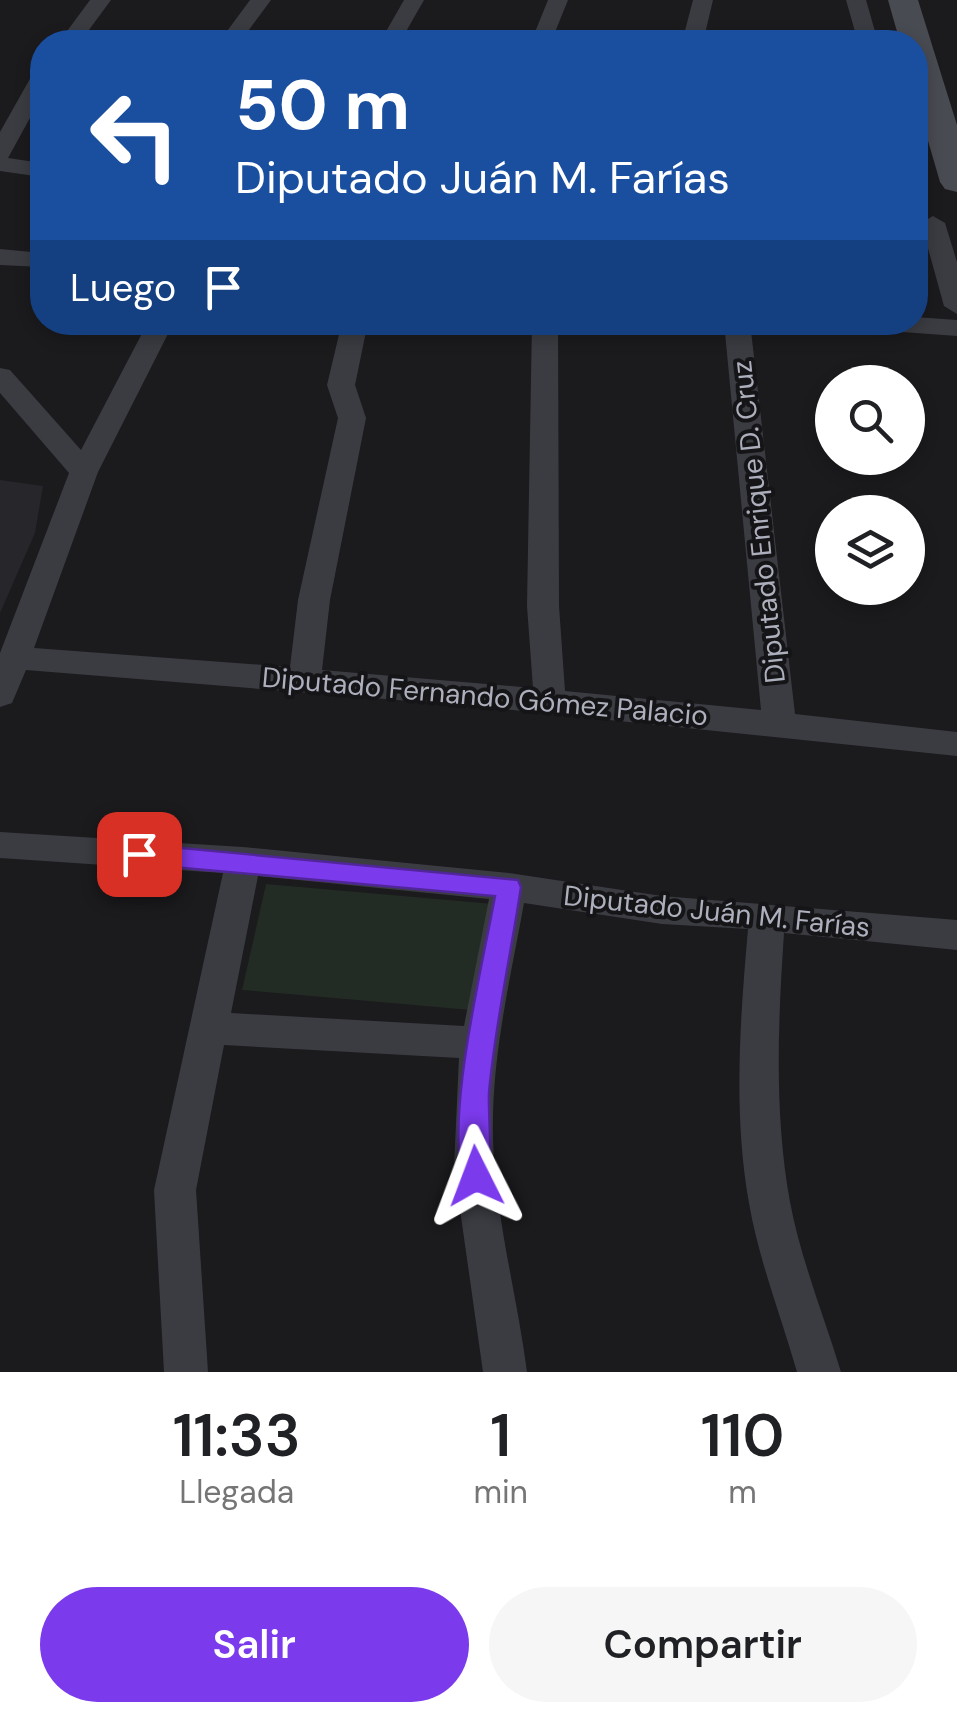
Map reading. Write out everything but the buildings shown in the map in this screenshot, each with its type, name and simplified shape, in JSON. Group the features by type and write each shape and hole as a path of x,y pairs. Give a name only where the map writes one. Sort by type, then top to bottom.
{"street":[{"path":"78,30 100,0"},
{"path":"238,30 261,0"},
{"path":"397,30 414,0"},
{"path":"546,30 558,0"},
{"path":"697,30 703,0"},
{"path":"856,0 865,30"},
{"path":"904,0 913,30"},
{"path":"928,82 957,182"},
{"path":"6,142 30,98"},
{"path":"0,164 30,168"},
{"path":"935,223 957,306"},
{"path":"0,257 30,259"},
{"path":"928,326 957,328"},
{"path":"0,695 84,472 154,335"},
{"path":"305,678 314,600 352,418 341,385 351,335"},
{"path":"545,335 544,606 550,704"},
{"name":"Diputado Enrique D. Cruz","path":"738,335 779,722"},
{"path":"0,376 84,472"},
{"name":"Diputado Fernando Gómez Palacio","path":"13,658 305,678 550,704 779,722 957,744"},
{"name":"Diputado Juán M. Farías","path":"0,845 243,861 509,887 662,910 957,935"},
{"path":"186,1372 174,1190 243,861"},
{"path":"505,1372 480,1214 473,1137 481,1043 509,887"},
{"path":"767,916 758,1061 761,1137 770,1205 819,1372"},
{"path":"208,1028 481,1043"}],"shaded area":[{"path":"0,480 43,486 35,533 0,613"},
{"path":"266,884 494,904 482,1011 242,990"}],"route":[{"path":"139,854 509,887 481,1043 473,1137 476,1176"}]}
